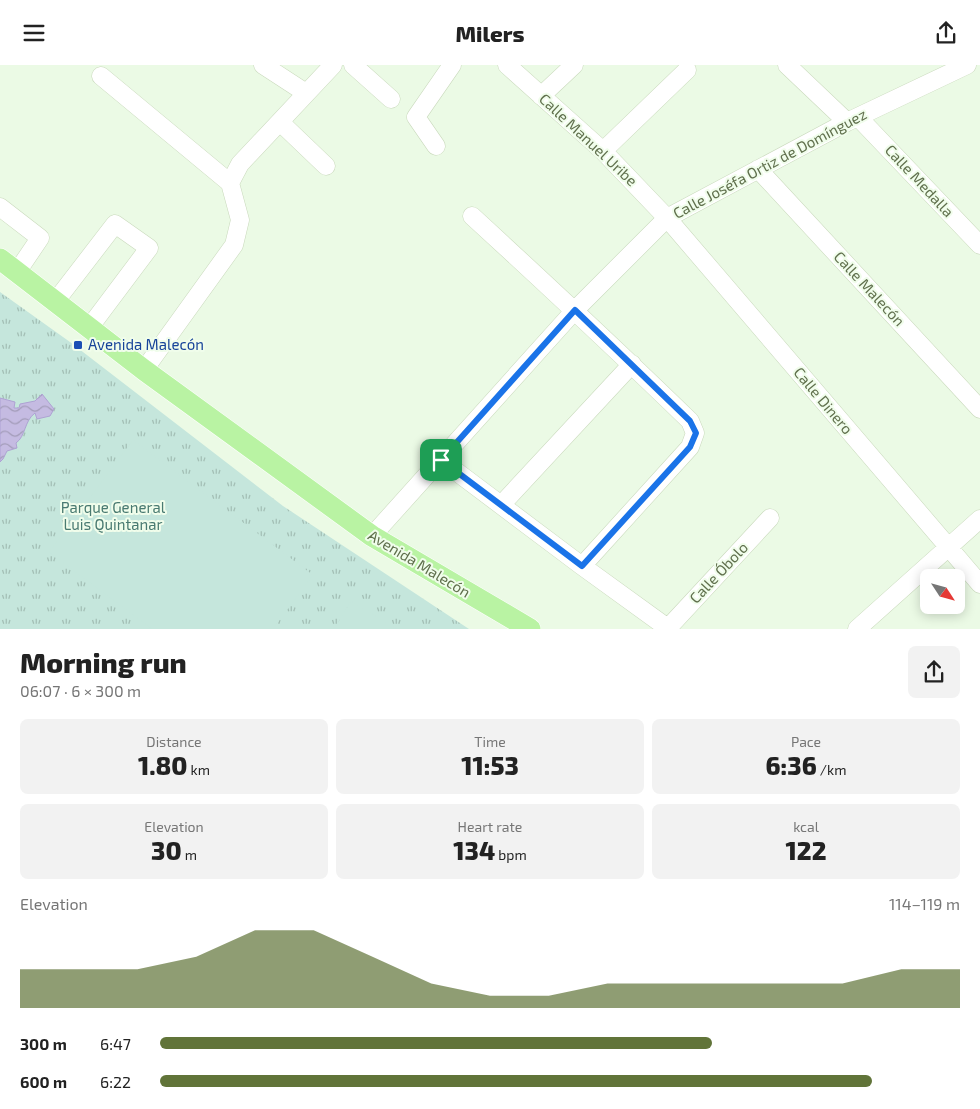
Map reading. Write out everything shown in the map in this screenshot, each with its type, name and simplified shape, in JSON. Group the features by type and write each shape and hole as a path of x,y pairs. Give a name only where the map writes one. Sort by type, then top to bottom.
{"main road":[{"name":"Avenida Malecón","path":"0,259 144,369 372,536 530,629"}],"street":[{"path":"263,65 306,93"},
{"path":"230,183 240,164 333,65"},
{"path":"353,65 391,99"},
{"path":"436,146 416,117 452,65"},
{"name":"Calle Manuel Uribe","path":"507,65 603,151 668,218"},
{"path":"541,96 574,65"},
{"name":"Calle Medalla","path":"787,65 853,119 980,245"},
{"name":"Calle Joséfa Ortiz de Domínguez","path":"372,536 575,310 668,218 853,119 967,65"},
{"path":"975,65 980,71"},
{"path":"603,151 687,70"},
{"path":"101,76 230,183 240,220 234,245 144,369"},
{"path":"280,122 326,166"},
{"name":"Calle Malecón","path":"758,169 980,409"},
{"path":"0,207 40,238 17,272"},
{"path":"472,216 632,364 690,421 696,433 690,447 582,566"},
{"name":"Calle Dinero","path":"668,218 980,584"},
{"path":"56,302 115,224 149,248 89,327"},
{"path":"502,504 632,364"},
{"path":"441,460 669,629"},
{"name":"Calle Óbolo","path":"669,629 770,518"},
{"path":"857,629 980,519"}],"green space":[{"name":"Parque General Luis Quintanar","path":"0,292 70,342 283,506 469,629 0,629"},
{"path":"133,440 313,575 273,629 152,629 49,552"},
{"path":"351,601 397,629 334,629"}],"water":[{"path":"42,394 54,409 50,416 37,419 35,413 31,416 22,436 16,443 17,448 7,451 0,462 0,398 15,402 14,408 19,408 20,404 35,401"}],"place":[{"name":"Avenida Malecón","path":"78,345"}],"route":[{"path":"575,310 690,421 696,433 690,447 582,566 441,460 575,310"}]}
